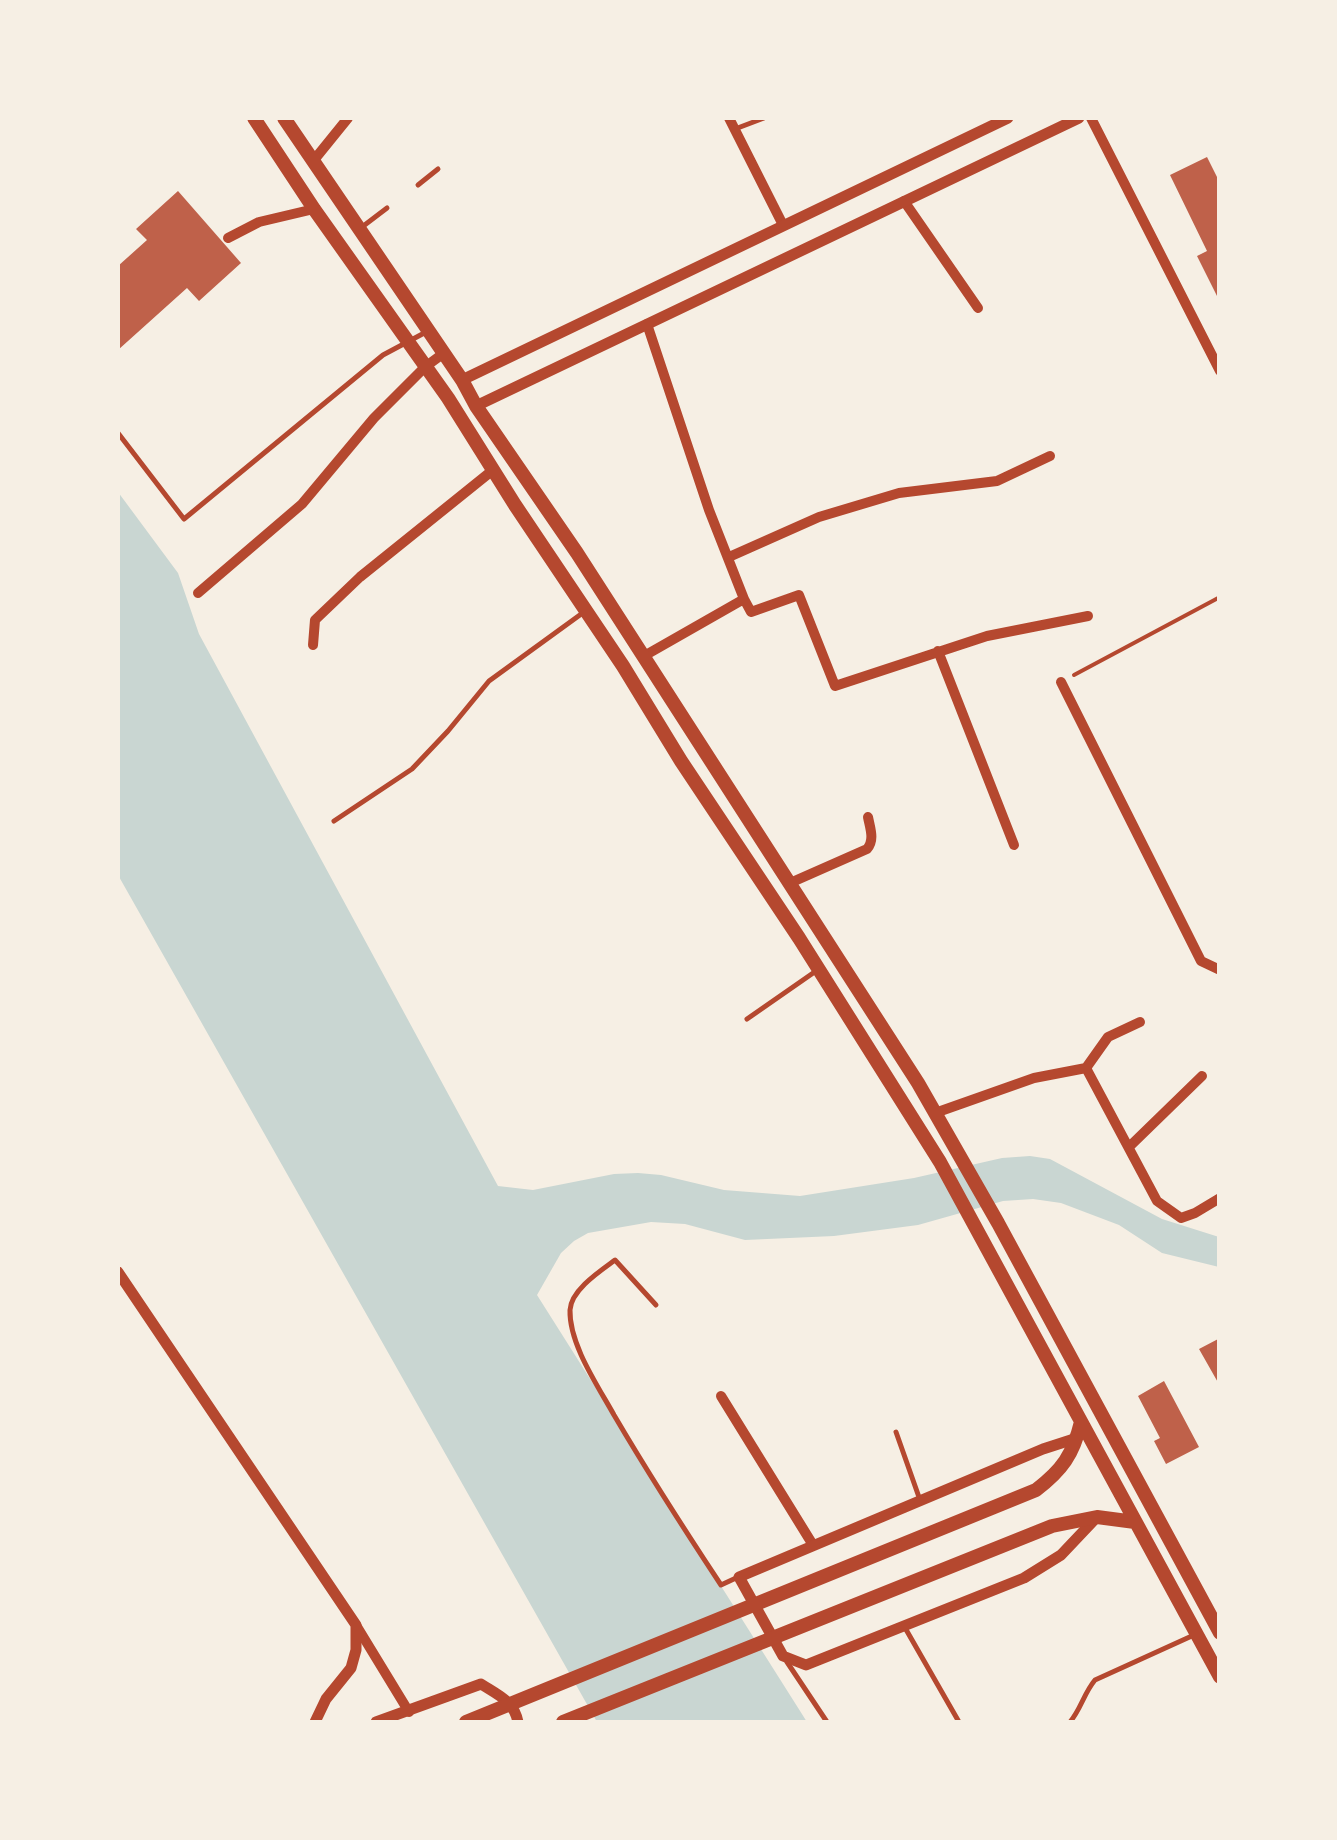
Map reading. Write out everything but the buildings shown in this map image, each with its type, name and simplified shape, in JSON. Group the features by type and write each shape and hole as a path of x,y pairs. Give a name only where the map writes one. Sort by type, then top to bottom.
{"main road":[{"path":"254,118 441,389 940,1162 1080,1430 1136,1522 1220,1677"},
{"path":"284,118 577,553 934,1113 998,1223 1220,1633"},
{"path":"312,205 330,185"},
{"path":"681,762 703,750"},
{"path":"466,1722 1036,1490 1060,1472 1080,1430"},
{"path":"562,1722 1052,1526 1097,1516 1136,1522"}],"street":[{"path":"314,160 348,118"},
{"path":"441,389 1008,118"},
{"path":"458,415 1079,118"},
{"path":"1092,118 1220,371"},
{"path":"732,123 784,226"},
{"path":"904,201 978,308"},
{"path":"228,238 259,222 312,205"},
{"path":"647,324 709,510 744,599 751,612 798,594 835,686 988,636 1088,616"},
{"path":"198,593 302,504 374,418 444,353"},
{"path":"729,558 819,516 899,494 997,481 1050,456"},
{"path":"313,645 315,620 360,577 493,470"},
{"path":"644,656 744,599"},
{"path":"938,651 1014,845"},
{"path":"1062,682 1201,962 1220,970"},
{"path":"790,883 867,849 872,836 868,817"},
{"path":"934,1113 1034,1078 1086,1068 1108,1037 1140,1022"},
{"path":"1086,1068 1157,1201 1181,1218 1220,1198"},
{"path":"1129,1147 1202,1076"},
{"path":"118,1272 356,1625 409,1712"},
{"path":"721,1396 813,1546"},
{"path":"1080,1430 921,1502 739,1577 783,1656 806,1665 1024,1578 1061,1555 1097,1516"},
{"path":"315,1722 326,1700 351,1668 356,1625"},
{"path":"376,1722 481,1684 509,1702 518,1722"}],"lane":[{"path":"732,123 764,118"},
{"path":"418,185 438,169"},
{"path":"360,229 387,208"},
{"path":"118,433 184,519 384,355 429,331"},
{"path":"334,820 412,769 490,681 586,610"},
{"path":"747,1018 818,970"},
{"path":"656,1305 614,1260 573,1298 570,1308 574,1338 639,1458 721,1585 739,1577"},
{"path":"896,1432 921,1502"},
{"path":"904,1626 958,1722"},
{"path":"1070,1722 1095,1680 1197,1634"},
{"path":"783,1656 826,1722"}],"path":[{"path":"1062,682 1220,597"}],"shaded area":[{"path":"118,492 178,573 199,634 498,1186 533,1190 638,1173 724,1190 800,1196 1030,1156 1050,1159 1162,1219 1219,1237 1219,1267 1162,1253 1119,1225 1061,1203 1033,1199 1003,1201 918,1225 834,1236 745,1240 685,1224 651,1222 588,1233 561,1253 537,1295 807,1722 597,1722 118,875"}]}
